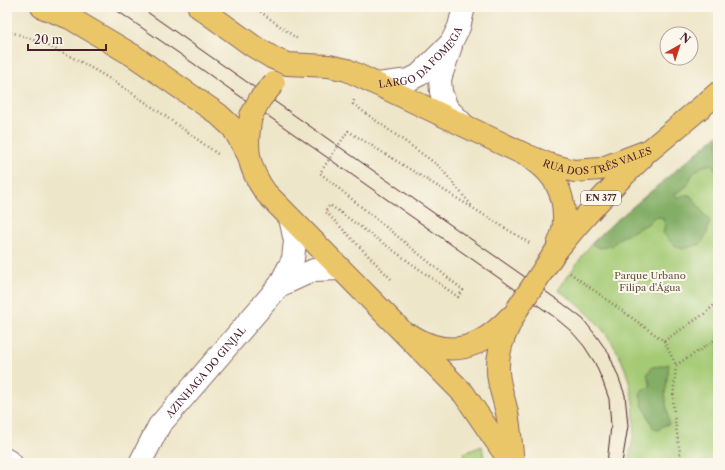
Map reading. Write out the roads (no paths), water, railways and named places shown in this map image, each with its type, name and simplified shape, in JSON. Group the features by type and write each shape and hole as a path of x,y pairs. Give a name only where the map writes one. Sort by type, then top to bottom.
{"main road":[{"path":"42,7 70,18 134,56 218,114 233,128 248,155 253,172 266,193 464,394 512,463"},
{"name":"LARGO DA FOMEGA","path":"199,7 253,46 273,58 287,64 328,66 347,70 377,84"},
{"path":"248,155 248,134 251,116 260,99 274,82 290,74 313,66"},
{"name":"RUA DOS TRÊS VALES","path":"377,84 548,164 574,171 600,169 650,150 718,93"},
{"name":"EN 377","path":"556,250 611,187 650,150"},
{"path":"512,463 507,414 498,379 500,350 505,335 518,308 556,250 564,229 564,210 561,192 550,174 526,154"},
{"path":"397,327 421,342 438,348 452,349 468,347 486,339 499,329 518,308"}],"street":[{"name":"LARGO DA FOMEGA","path":"377,84 408,80 420,75 451,43 459,27 464,7"},
{"path":"451,43 440,78 441,92 447,108 464,125"},
{"name":"AZINHAGA DO GINJAL","path":"140,463 159,426 279,286 293,259 295,241 290,218"},
{"name":"AZINHAGA DO GINJAL","path":"279,286 314,270 340,269"},
{"path":"7,460 11,463"}],"tram line":[{"path":"109,7 119,12 177,52 553,316 571,331 584,346 595,363 609,399 611,426 607,463"},
{"path":"140,7 583,319 609,354 625,395 628,426 622,463"}],"park label":[{"name":"Parque Urbano Filipa d'Água","path":"650,280"}]}
